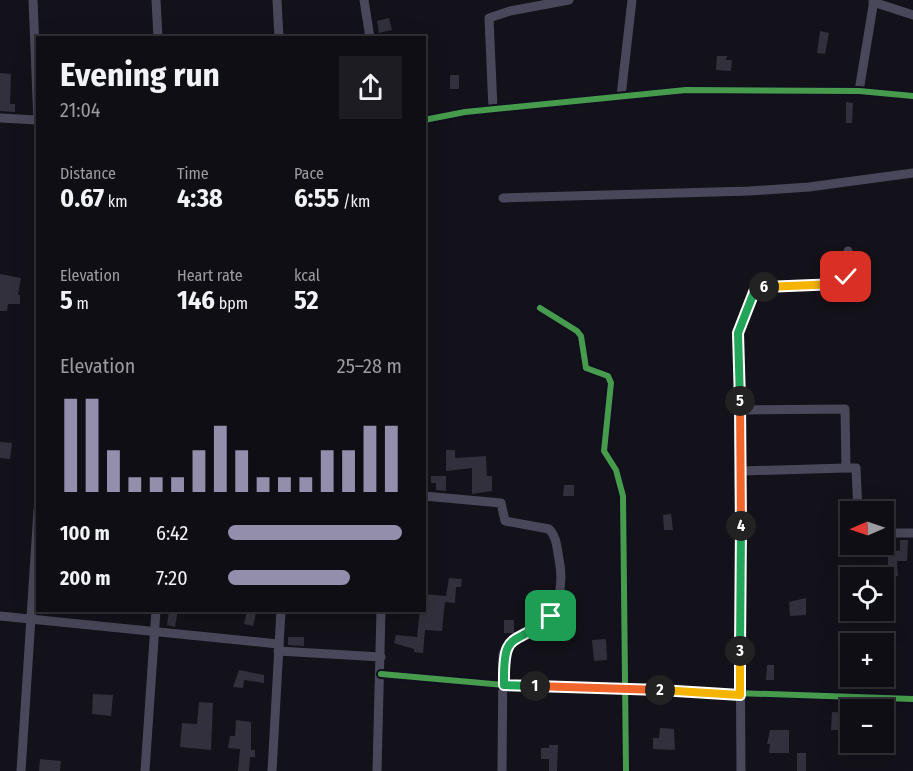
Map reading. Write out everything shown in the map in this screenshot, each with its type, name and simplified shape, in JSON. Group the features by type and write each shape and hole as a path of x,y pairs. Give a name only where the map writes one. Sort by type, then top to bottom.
{"street":[{"path":"33,0 36,73"},
{"path":"156,0 158,36"},
{"path":"277,0 279,36"},
{"path":"364,0 369,36"},
{"path":"494,109 489,18 510,11 569,0"},
{"path":"621,96 632,0"},
{"path":"859,91 874,1 913,15"},
{"path":"426,120 494,109 686,90 748,88 859,91 913,96"},
{"path":"0,118 36,121"},
{"path":"503,198 762,190 809,187 913,173"},
{"path":"741,771 741,471 738,333 756,287 844,282 848,251"},
{"path":"540,308 577,331 581,336 586,368 608,376 611,383 604,451 616,470 622,496 626,771"},
{"path":"740,410 845,409 846,468"},
{"path":"741,471 856,468 858,501"},
{"path":"426,496 501,502 505,521 549,529 554,534 561,569 559,600 551,616 530,633 510,641 503,654 502,771"},
{"path":"894,533 913,533"},
{"path":"21,771 36,541"},
{"path":"145,771 156,612"},
{"path":"272,771 281,612"},
{"path":"377,771 381,612"},
{"path":"0,616 381,657"},
{"path":"381,674 504,685 625,688 740,695 913,699"}],"building":[{"path":"389,18 392,30 379,33 377,21"},
{"path":"820,31 829,33 825,54 817,53"},
{"path":"717,56 727,56 726,60 732,60 731,71 716,70"},
{"path":"0,73 11,74 10,104 15,104 15,112 0,111"},
{"path":"450,75 459,75 459,89 450,89"},
{"path":"846,102 853,103 852,123 846,123"},
{"path":"0,274 21,278 18,295 20,295 20,304 8,304 7,311 0,311"},
{"path":"0,442 12,443 10,459 0,458"},
{"path":"446,450 455,450 455,458 486,456 487,476 492,476 492,491 472,494 472,468 446,471"},
{"path":"431,476 446,476 446,491 436,490 436,483 431,483"},
{"path":"564,485 574,485 574,496 563,496"},
{"path":"671,514 673,530 664,530 663,515"},
{"path":"900,540 908,540 907,561 897,561 898,576 894,576 894,567 888,567 888,556 882,555 894,555 894,550 900,551"},
{"path":"449,578 462,579 461,587 456,587 455,603 445,602 442,631 425,630 423,653 414,652 414,649 394,643 396,635 417,637 420,612 426,612 426,594 446,596"},
{"path":"806,598 806,615 790,616 789,602"},
{"path":"169,612 178,612 175,627 167,625"},
{"path":"247,612 256,613 253,626 244,624"},
{"path":"504,620 514,620 514,633 504,633"},
{"path":"288,637 304,637 304,646 288,645"},
{"path":"606,639 607,660 594,661 592,640"},
{"path":"767,665 774,665 774,680 766,680"},
{"path":"239,670 264,675 264,683 244,680 243,688 233,687"},
{"path":"93,694 113,695 111,716 92,714"},
{"path":"199,702 213,703 211,750 180,747 182,723 197,724"},
{"path":"832,712 840,712 840,730 831,730"},
{"path":"236,720 251,722 251,750 255,750 255,757 250,757 249,771 238,771 240,749 228,748 230,736 235,736"},
{"path":"660,728 674,729 675,750 653,749 653,738 659,738"},
{"path":"770,730 789,730 789,753 769,753 770,744 767,744"},
{"path":"549,745 558,745 557,771 549,771 549,759 541,759 541,748 549,748"},
{"path":"797,753 806,753 806,771 797,771"},
{"path":"40,759 61,761 60,771 39,771"}],"cycle path":[{"path":"426,120 465,112 686,90 859,91 913,96"},
{"path":"540,308 577,331 581,336 586,368 608,376 611,383 604,451 616,470 623,496 626,771"},
{"path":"381,674 504,685 913,699"}],"route":[{"path":"551,616 530,633 510,641 503,654 504,685 625,688 740,695 741,471 738,333 756,287 838,284 844,282 846,277"}]}
